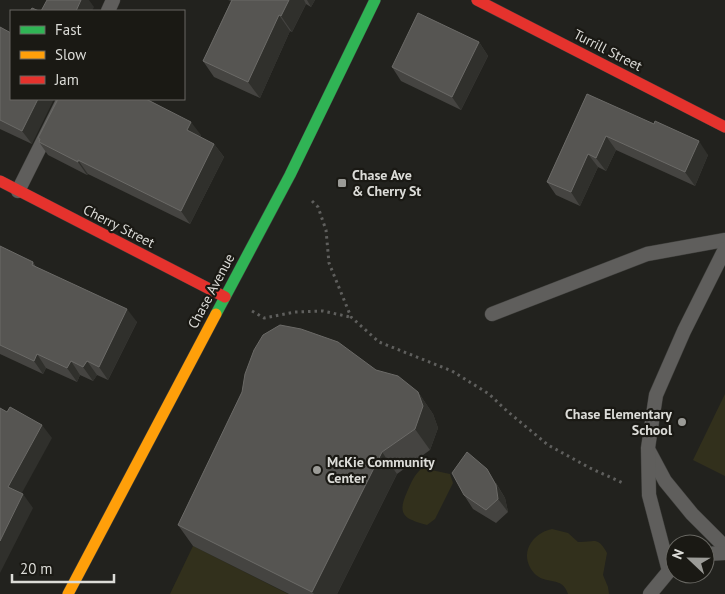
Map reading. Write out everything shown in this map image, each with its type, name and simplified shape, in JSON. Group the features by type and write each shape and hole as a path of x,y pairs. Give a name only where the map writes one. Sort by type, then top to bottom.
{"street":[{"name":"Chase Avenue","path":"68,594 290,175 375,0"},
{"name":"Turrill Street","path":"477,0 725,127"},
{"name":"Cherry Street","path":"0,181 224,297"}],"lane":[{"path":"18,190 63,100"},
{"path":"492,314 647,254 725,240"},
{"path":"665,546 649,495 648,448 656,395 684,332 725,249"},
{"path":"648,448 665,481 692,514 725,547"},
{"path":"650,594 665,577"}],"path":[{"path":"290,175 318,208 326,230 329,263 351,317 379,342 452,371 489,394 548,445 590,468 624,483"},
{"path":"224,297 264,318 295,312 322,312 351,317"}],"shaded area":[{"path":"725,394 725,476 693,460"},
{"path":"422,468 450,474 453,483 435,519 427,525 413,521 403,511 404,500 411,482"},
{"path":"552,529 568,533 578,542 595,541 604,547 607,553 603,575 609,594 568,594 565,588 558,582 544,579 534,573 529,566 527,552 538,535"},
{"path":"193,546 288,594 170,594"}],"building":[{"path":"47,0 81,0 76,10 42,10"},
{"path":"232,0 289,0 281,16 279,15 248,82 203,61"},
{"path":"418,13 479,42 452,97 392,67"},
{"path":"0,27 10,32 10,100 38,100 22,131 0,120"},
{"path":"587,94 654,124 655,121 699,141 685,172 606,136 596,158 588,154 571,192 547,182"},
{"path":"57,100 148,100 191,122 187,130 214,144 181,211 78,160 78,162 39,142 40,139 38,138"},
{"path":"0,246 33,262 32,265 127,309 99,367 87,361 83,367 71,361 67,368 37,354 34,361 0,345"},
{"name":"McKie Community Center","path":"280,325 301,329 338,342 376,370 398,376 418,392 423,406 415,429 382,452 312,592 178,525 242,392 245,374 254,350 263,335"},
{"path":"10,407 42,425 8,487 23,494 0,541 0,408 7,412"},
{"path":"467,452 487,469 496,485 498,499 486,510 464,495 452,473"}],"traffic: fast":[{"path":"216,314 290,175 375,0"}],"traffic: slow":[{"path":"68,594 216,314"}],"traffic: jam":[{"path":"477,0 725,127"},
{"path":"0,181 225,297"}],"place":[{"name":"Chase Ave & Cherry St","path":"342,183"},
{"name":"Chase Elementary School","path":"682,422"},
{"name":"McKie Community Center","path":"317,470"}]}
